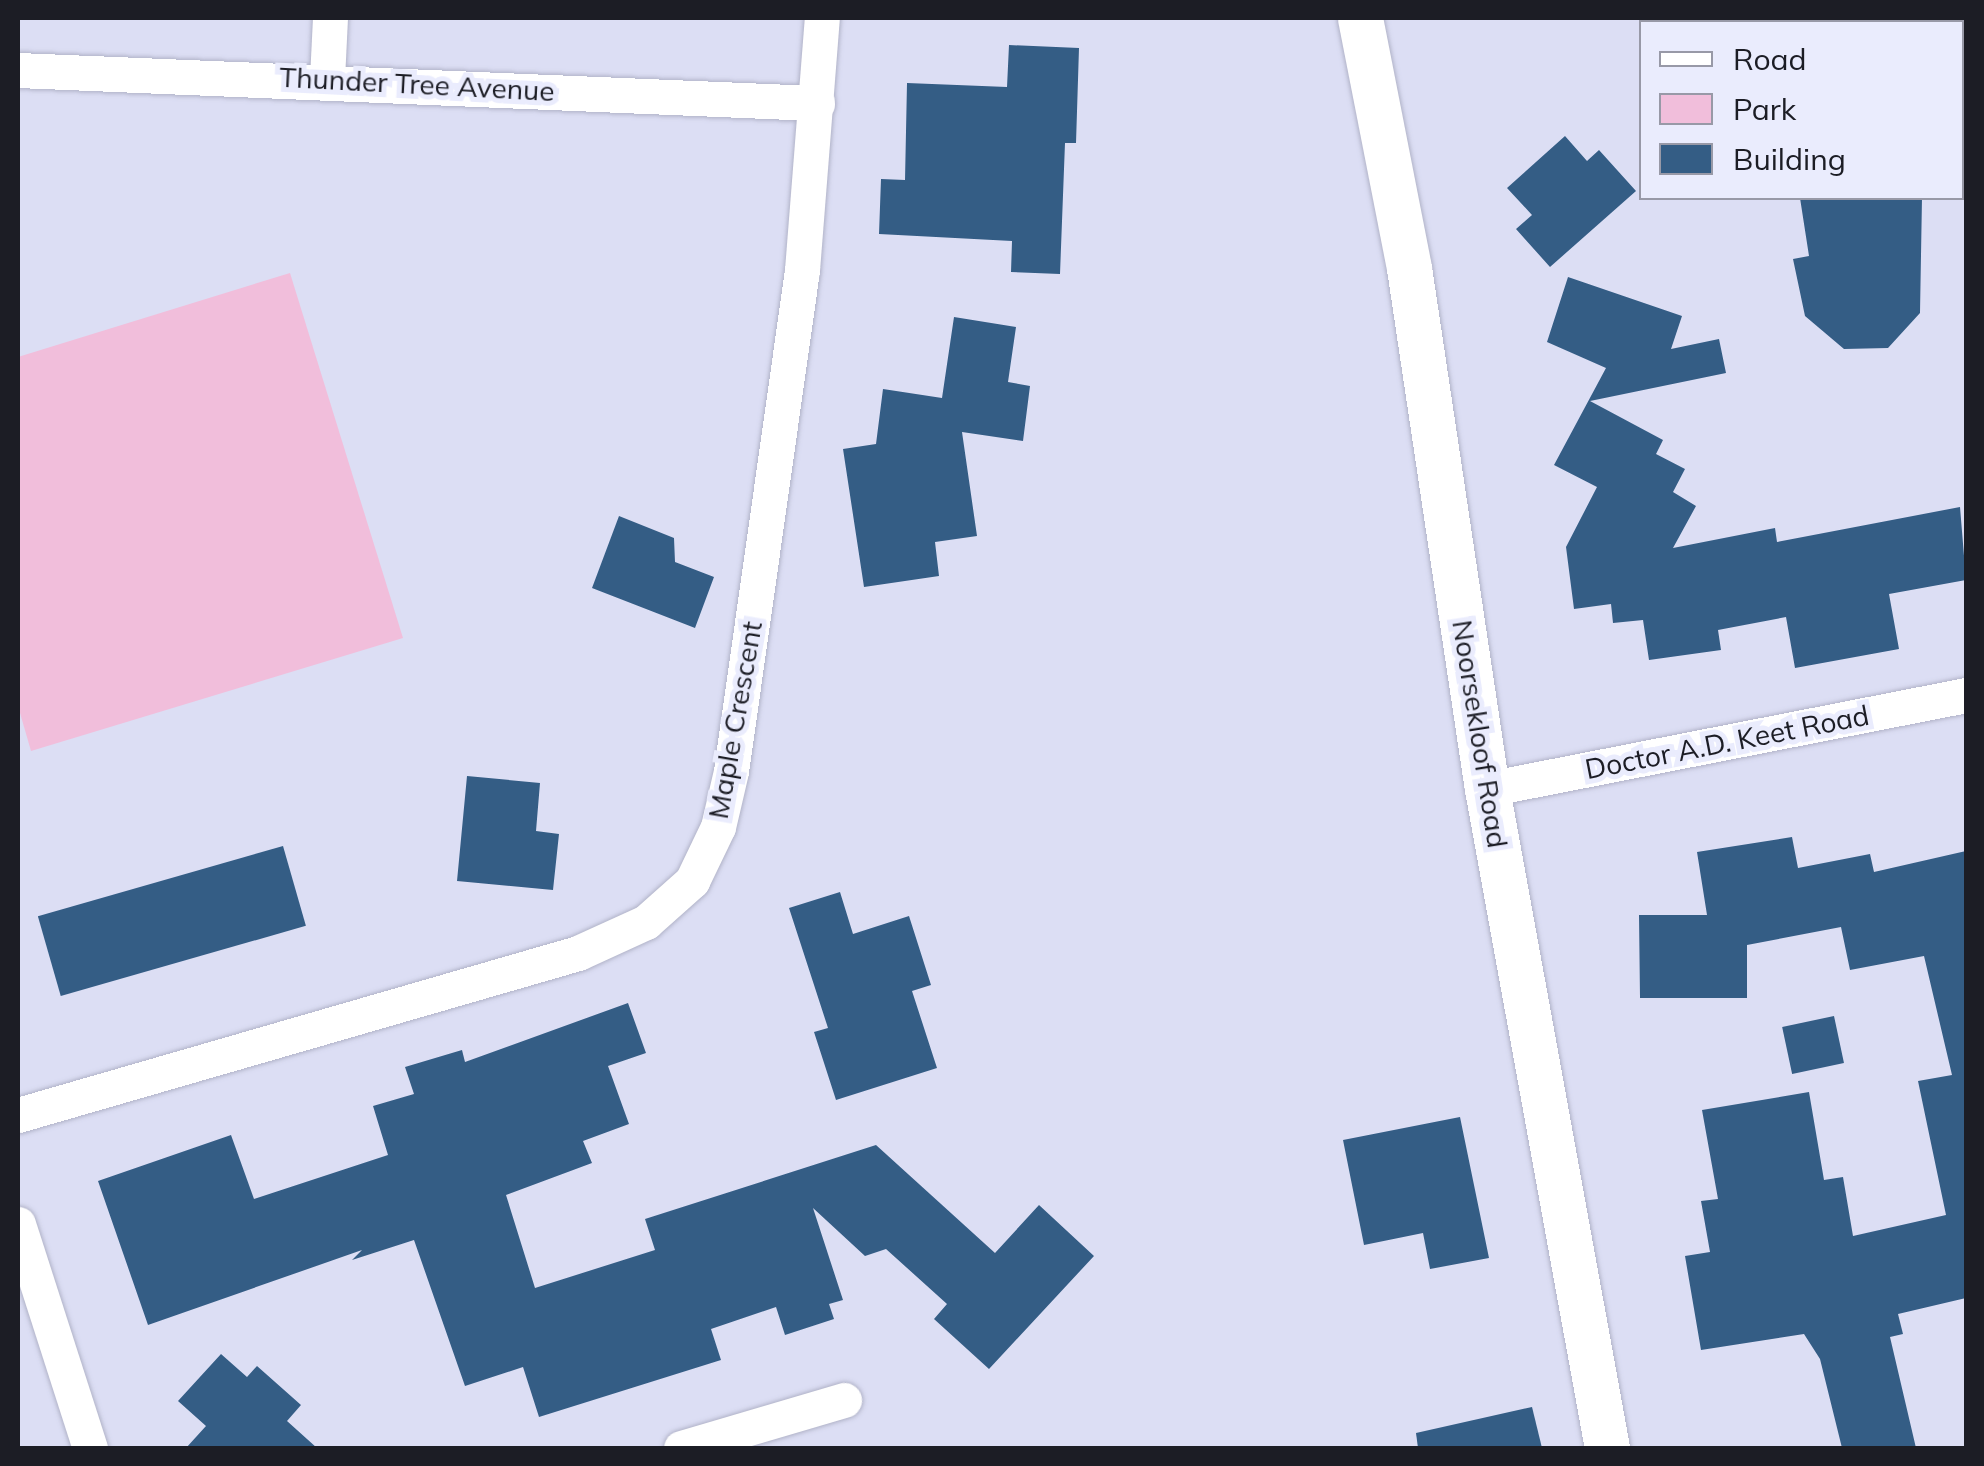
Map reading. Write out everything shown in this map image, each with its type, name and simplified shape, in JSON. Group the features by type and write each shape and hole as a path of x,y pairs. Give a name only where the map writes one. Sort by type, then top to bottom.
{"street":[{"path":"327,79 330,18"},
{"name":"Maple Crescent","path":"18,1115 578,953 646,922 692,881 718,827 731,770 802,270 822,18"},
{"name":"Noorsekloof Road","path":"1360,18 1409,268 1486,789 1606,1448"},
{"name":"Thunder Tree Avenue","path":"18,70 327,79 817,103"},
{"name":"Doctor A.D. Keet Road","path":"1486,789 1966,695"},
{"path":"18,1224 90,1448"},
{"path":"681,1448 844,1400"}],"green space":[{"path":"290,273 403,638 31,751 18,706 18,357"}],"building":[{"path":"1009,45 1079,48 1076,143 1065,143 1060,274 1011,272 1012,241 879,234 881,179 905,180 907,83 1007,87"},
{"path":"1565,136 1587,161 1599,150 1636,191 1550,267 1516,229 1532,215 1507,188"},
{"path":"1800,200 1922,200 1920,313 1888,348 1844,349 1805,316 1793,259 1809,256"},
{"path":"1568,277 1682,316 1671,349 1719,339 1726,373 1590,401 1663,440 1656,454 1685,469 1673,492 1696,506 1673,548 1775,528 1777,542 1960,507 1966,580 1889,594 1899,649 1795,668 1786,617 1718,630 1721,650 1649,660 1643,620 1613,623 1611,604 1574,609 1566,547 1597,487 1554,465 1606,368 1547,342"},
{"path":"954,317 1016,327 1008,382 1030,386 1023,441 962,432 977,536 935,542 939,576 864,587 843,449 876,444 883,389 942,398"},
{"path":"619,516 674,538 675,562 714,577 695,628 592,588"},
{"path":"467,776 540,783 536,831 559,834 553,890 457,881"},
{"path":"1792,837 1798,868 1870,854 1874,872 1966,851 1966,1298 1898,1314 1903,1334 1890,1337 1916,1448 1842,1448 1820,1359 1804,1334 1701,1350 1685,1256 1710,1252 1701,1201 1718,1199 1702,1110 1809,1092 1824,1180 1843,1177 1853,1236 1946,1215 1918,1081 1952,1075 1924,956 1850,970 1841,927 1747,945 1747,998 1640,998 1639,915 1707,915 1697,852"},
{"path":"283,846 306,926 61,996 38,916"},
{"path":"840,892 853,934 909,916 931,985 912,991 937,1068 836,1100 814,1032 828,1028 789,908"},
{"path":"628,1003 646,1053 608,1066 629,1124 583,1141 592,1163 506,1195 535,1288 655,1250 645,1219 876,1145 995,1253 1039,1205 1094,1256 989,1369 934,1319 947,1304 886,1249 865,1256 813,1208 843,1300 829,1304 834,1319 785,1335 776,1307 711,1329 721,1360 539,1417 523,1367 465,1386 414,1240 352,1260 362,1250 148,1325 98,1181 231,1135 254,1199 388,1155 373,1106 414,1094 405,1067 462,1050 465,1062"},
{"path":"1834,1016 1844,1063 1792,1074 1782,1027"},
{"path":"1460,1117 1489,1258 1430,1269 1423,1233 1364,1245 1343,1140"},
{"path":"221,1354 247,1377 257,1366 301,1405 287,1421 317,1448 186,1448 206,1426 178,1401"},
{"path":"1532,1407 1542,1448 1418,1448 1416,1433"}]}
